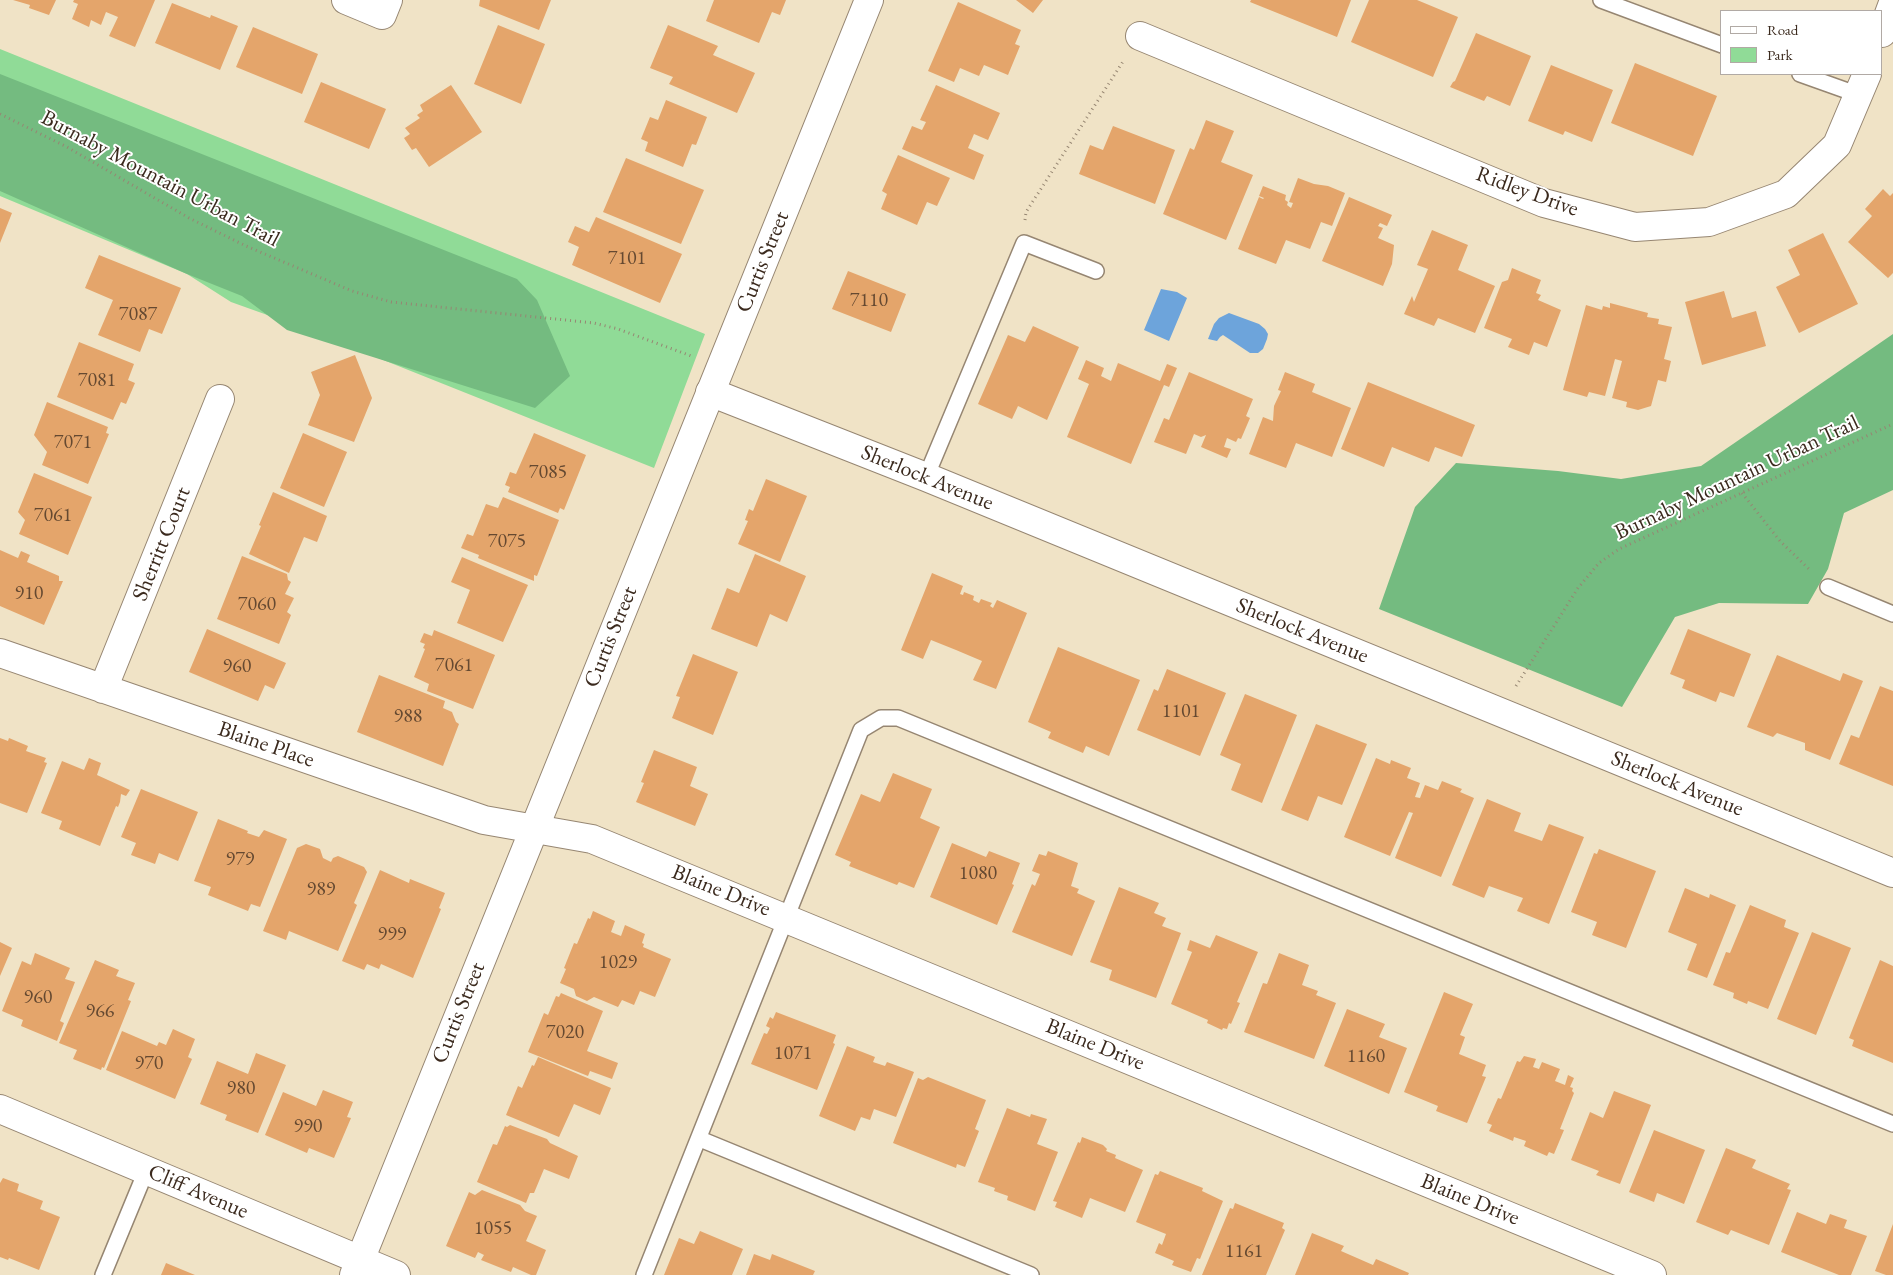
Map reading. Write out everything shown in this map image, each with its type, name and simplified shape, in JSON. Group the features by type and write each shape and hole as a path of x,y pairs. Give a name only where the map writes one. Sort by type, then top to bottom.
{"street":[{"path":"346,0 382,15 388,0"},
{"name":"Curtis Street","path":"357,1267 869,0"},
{"path":"1883,31 1893,3"},
{"name":"Ridley Drive","path":"1140,36 1544,203 1635,227 1709,222 1786,194 1837,145 1863,85"},
{"name":"Sherlock Avenue","path":"710,392 926,477 1893,873"},
{"name":"Sherritt Court","path":"103,689 220,399"},
{"name":"Blaine Place","path":"0,654 484,820 534,829"},
{"name":"Blaine Drive","path":"534,829 592,839 1652,1275"},
{"name":"Cliff Avenue","path":"0,1109 146,1170 357,1267 396,1275"}],"lane":[{"path":"1601,0 1720,44"},
{"path":"1806,75 1863,85"},
{"path":"926,477 1024,243 1096,271"},
{"path":"1828,587 1893,614"},
{"path":"644,1275 700,1139 861,730 881,718 898,718 1893,1124"},
{"path":"700,1139 1031,1275"},
{"path":"103,1275 146,1170"}],"path":[{"path":"1024,243 1026,212 1140,36"},
{"name":"Burnaby Mountain Urban Trail","path":"0,114 67,147 189,218 246,246 352,291 391,302 594,323 618,329 684,353"},
{"name":"Burnaby Mountain Urban Trail","path":"1514,689 1524,670 1578,588 1599,563 1619,549 1641,537 1893,424"},
{"path":"1742,493 1780,541 1828,587"}],"green space":[{"path":"0,49 705,334 654,468 298,326 231,302 187,274 0,196"},
{"path":"0,74 517,279 537,300 570,376 535,408 287,330 242,296 187,274 0,191"},
{"path":"1893,334 1893,490 1844,513 1828,569 1808,604 1719,603 1675,617 1622,707 1379,609 1415,507 1456,463 1558,471 1621,479 1701,466"}],"water":[{"path":"1161,289 1177,292 1187,298 1169,341 1144,330"},
{"path":"1229,313 1259,324 1265,329 1268,334 1263,349 1258,353 1250,353 1223,335 1217,341 1208,339 1214,324 1219,318"}],"building":[{"path":"13,0 56,0 49,15 29,8 30,5"},
{"path":"74,0 155,0 135,47 109,36 118,17 106,12 101,25 91,20 89,27 72,19 78,4 73,2"},
{"path":"480,0 551,0 539,30 479,6"},
{"path":"714,0 786,0 780,15 772,12 759,43 706,21"},
{"path":"1016,0 1043,0 1033,13"},
{"path":"1251,0 1351,0 1337,37 1250,2"},
{"path":"1369,0 1417,0 1458,17 1433,77 1351,42"},
{"path":"958,2 1021,30 1015,44 1020,46 1008,75 984,65 979,76 960,68 954,82 928,71"},
{"path":"172,3 210,18 211,15 238,26 220,70 155,43"},
{"path":"498,25 545,44 521,104 474,84"},
{"path":"668,25 718,46 713,55 755,73 737,113 669,84 673,77 650,68"},
{"path":"253,27 318,54 302,94 236,67"},
{"path":"1476,33 1531,56 1510,106 1487,96 1484,101 1450,87 1455,81"},
{"path":"1635,63 1717,96 1693,156 1611,123"},
{"path":"1551,65 1613,90 1592,142 1565,131 1563,135 1528,121"},
{"path":"321,82 386,109 369,149 304,122"},
{"path":"451,85 482,132 429,167 416,148 412,150 404,138 410,134 405,128 420,118 417,115 423,111 420,105"},
{"path":"936,85 1000,113 988,140 974,134 968,148 984,155 974,180 902,149 912,126 922,130 926,122 920,120"},
{"path":"666,100 707,117 696,145 692,144 683,167 645,151 648,142 641,139 650,117 658,120"},
{"path":"1206,120 1234,131 1221,162 1253,175 1226,240 1163,214 1190,148 1194,150"},
{"path":"1113,126 1175,150 1155,204 1079,174 1090,145 1103,150"},
{"path":"898,155 950,178 937,206 927,202 917,225 881,209 887,194 882,191"},
{"path":"626,158 704,190 681,244 603,212"},
{"path":"1298,178 1345,193 1332,226 1321,222 1310,249 1286,240 1276,264 1238,249 1259,197 1264,198 1259,196 1263,186 1286,195 1285,200 1291,208 1293,203 1289,202"},
{"path":"1883,189 1890,196 1893,193 1893,273 1888,278 1848,242 1872,216 1865,209"},
{"path":"1349,197 1392,215 1387,226 1380,223 1378,226 1383,228 1378,238 1394,245 1392,264 1383,286 1322,261"},
{"path":"0,208 12,213 0,243"},
{"path":"596,217 682,254 660,303 572,265 579,247 568,242 575,226 589,232"},
{"path":"1432,230 1468,245 1458,270 1495,286 1475,333 1438,318 1434,326 1404,314 1412,296 1414,302 1428,269 1417,265"},
{"path":"1823,233 1858,304 1799,333 1776,287 1800,275 1788,250"},
{"path":"99,255 181,288 162,334 149,329 140,352 98,335 113,300 85,288"},
{"path":"1512,268 1541,280 1536,293 1541,295 1538,300 1561,310 1547,347 1534,342 1529,355 1508,347 1512,339 1484,328 1502,282 1508,280"},
{"path":"848,271 906,294 891,332 832,309"},
{"path":"1724,291 1732,318 1756,311 1766,346 1702,365 1685,302"},
{"path":"1610,303 1648,313 1647,317 1659,319 1658,324 1672,327 1664,359 1671,361 1666,382 1658,380 1651,406 1638,410 1626,407 1627,402 1612,398 1622,361 1615,359 1605,396 1589,392 1587,397 1563,390 1586,305 1602,310 1603,306 1610,308"},
{"path":"1033,326 1079,347 1047,420 1018,406 1012,419 978,404 1008,335 1025,342"},
{"path":"79,342 134,364 128,380 135,383 126,404 121,402 113,420 57,397"},
{"path":"355,355 372,398 354,442 308,425 320,395 311,372"},
{"path":"1086,360 1104,368 1101,376 1111,381 1118,363 1160,381 1167,364 1177,368 1169,387 1164,385 1131,464 1067,437 1089,384 1078,379"},
{"path":"1189,372 1253,399 1246,416 1250,418 1241,439 1238,438 1236,442 1227,438 1224,447 1231,449 1227,458 1201,447 1206,435 1201,437 1194,434 1186,454 1154,442 1164,418 1169,420"},
{"path":"1285,372 1315,384 1312,392 1351,408 1332,457 1296,443 1286,468 1249,454 1263,417 1273,421 1274,406 1281,391 1278,390"},
{"path":"1368,382 1475,425 1462,457 1435,447 1429,462 1392,447 1384,467 1341,449"},
{"path":"47,402 108,427 106,433 109,434 88,484 42,465 47,452 34,435"},
{"path":"303,433 347,452 324,507 280,488"},
{"path":"534,433 586,455 564,510 560,508 558,513 508,492 510,487 505,485 510,472 516,474"},
{"path":"34,473 92,497 68,555 19,534 25,520 18,512"},
{"path":"766,479 807,496 780,562 738,544 748,521 745,520 749,509 753,511"},
{"path":"273,492 327,516 317,542 304,537 289,573 249,554"},
{"path":"503,497 559,520 537,576 534,575 534,581 478,558 479,555 461,548 467,534 473,536 486,504 498,508"},
{"path":"0,550 18,558 21,551 30,555 27,562 59,576 59,581 63,581 44,625 0,606"},
{"path":"755,554 806,576 787,622 770,614 757,647 711,629 727,588 739,593"},
{"path":"242,556 287,574 288,580 291,582 285,594 294,598 287,612 291,615 279,644 217,619"},
{"path":"462,557 528,585 503,642 457,623 470,590 451,582"},
{"path":"932,573 963,586 960,594 963,595 964,592 974,596 973,600 979,603 981,599 992,603 990,606 993,608 997,600 1027,613 996,689 973,680 982,661 956,650 931,640 923,659 901,650"},
{"path":"207,629 286,663 274,689 265,685 258,701 189,672"},
{"path":"1688,629 1751,654 1734,697 1720,692 1716,702 1682,688 1685,680 1670,674"},
{"path":"434,630 495,655 473,709 427,691 429,684 414,677 425,649 423,648 425,644 420,642 424,633 432,636"},
{"path":"1058,647 1140,680 1109,756 1086,746 1083,753 1048,738 1051,732 1028,722"},
{"path":"693,654 738,672 713,735 672,718 680,697 676,696"},
{"path":"1777,655 1840,681 1843,673 1863,681 1830,760 1805,750 1805,743 1777,733 1773,737 1747,727"},
{"path":"1167,669 1226,693 1200,756 1137,730 1154,689 1158,691"},
{"path":"379,675 445,701 443,708 452,712 456,722 459,724 443,766 357,732"},
{"path":"1880,686 1893,691 1893,786 1839,764 1851,735 1859,738"},
{"path":"1245,694 1297,715 1262,803 1231,790 1241,764 1220,755"},
{"path":"1316,724 1367,744 1342,805 1318,796 1308,821 1281,810"},
{"path":"0,738 8,741 9,738 28,746 26,751 46,758 44,762 47,763 27,813 0,803"},
{"path":"654,750 697,767 690,786 708,794 695,826 636,802 644,783 641,782"},
{"path":"89,758 101,763 97,775 130,790 126,796 121,794 118,807 116,806 100,846 59,829 62,821 41,813 62,761 84,770"},
{"path":"1376,758 1390,764 1391,760 1411,768 1407,778 1420,783 1415,797 1420,798 1425,785 1438,790 1442,781 1462,789 1460,792 1474,798 1441,877 1395,858 1413,813 1409,812 1390,856 1344,837"},
{"path":"893,773 932,789 920,818 940,827 914,888 899,882 897,885 849,866 851,862 835,855 861,794 880,802"},
{"path":"141,789 198,812 178,861 159,853 155,864 131,855 136,843 121,837"},
{"path":"1487,799 1521,813 1514,831 1542,841 1549,824 1584,837 1549,924 1517,911 1523,898 1489,886 1484,898 1452,885"},
{"path":"218,819 259,837 264,830 287,839 260,907 251,904 248,911 208,895 211,887 194,881"},
{"path":"952,843 986,857 989,851 1020,863 1012,884 1014,885 997,925 930,897"},
{"path":"306,844 320,849 323,858 331,862 333,858 338,856 364,867 367,872 354,903 357,905 338,951 289,931 286,940 263,931 297,848"},
{"path":"1599,849 1656,871 1626,948 1592,935 1597,922 1571,912 1594,853 1597,854"},
{"path":"1048,851 1078,863 1071,886 1079,889 1077,893 1095,901 1072,956 1012,932 1032,884 1035,886 1040,874 1032,871 1039,854 1046,856"},
{"path":"380,870 409,883 410,879 445,893 439,908 441,909 413,978 381,964 379,969 367,964 364,970 342,961"},
{"path":"1119,887 1159,903 1154,913 1166,918 1162,926 1181,933 1156,998 1109,980 1112,970 1090,962"},
{"path":"1685,888 1709,898 1710,894 1736,905 1707,978 1687,970 1697,944 1668,932"},
{"path":"1750,905 1786,920 1784,927 1799,933 1768,1009 1748,1001 1747,1004 1733,998 1734,993 1713,985 1726,952 1730,953"},
{"path":"593,911 615,921 611,932 621,936 625,925 645,934 642,943 644,944 643,947 671,959 655,997 640,991 634,1005 622,1000 618,1007 594,997 587,1001 576,996 574,989 560,983 574,943 577,944"},
{"path":"1812,932 1851,948 1816,1035 1777,1019"},
{"path":"1216,935 1258,952 1237,1002 1240,1003 1231,1024 1229,1023 1227,1029 1223,1028 1222,1030 1207,1023 1208,1020 1171,1004 1192,952 1187,950 1190,940 1210,948"},
{"path":"0,942 12,948 0,976"},
{"path":"35,953 70,968 65,979 75,982 60,1021 64,1023 57,1041 21,1026 23,1020 2,1011 22,961 31,965"},
{"path":"1279,953 1309,965 1302,985 1318,991 1316,995 1336,1003 1314,1059 1244,1032 1263,983 1267,984"},
{"path":"95,960 119,970 116,976 135,983 128,1000 131,1001 104,1068 102,1067 101,1070 73,1059 77,1050 59,1043"},
{"path":"1880,960 1893,966 1893,1063 1852,1046 1854,1040 1849,1038"},
{"path":"1444,992 1473,1004 1460,1035 1465,1037 1459,1054 1486,1065 1482,1076 1486,1077 1467,1123 1436,1111 1438,1106 1404,1092"},
{"path":"561,993 603,1011 587,1051 618,1063 612,1079 590,1071 588,1076 528,1052 544,1013 548,1015 556,996 559,997"},
{"path":"1347,1009 1385,1024 1379,1037 1407,1048 1389,1094 1324,1066"},
{"path":"776,1012 836,1035 833,1043 835,1044 817,1090 751,1064 764,1033 767,1034 770,1028 766,1026 770,1017 773,1019"},
{"path":"173,1029 195,1039 188,1057 192,1059 175,1099 106,1070 122,1031 157,1046 159,1042 166,1045"},
{"path":"847,1046 875,1057 873,1062 885,1066 887,1062 914,1072 896,1117 874,1109 870,1120 861,1117 855,1131 819,1116"},
{"path":"256,1053 286,1065 258,1133 225,1120 227,1115 200,1104 217,1061 248,1074"},
{"path":"1524,1056 1536,1059 1533,1067 1539,1069 1542,1062 1560,1069 1555,1081 1565,1085 1568,1075 1574,1078 1570,1087 1573,1088 1572,1091 1574,1093 1560,1129 1564,1130 1554,1154 1549,1152 1547,1156 1524,1146 1526,1141 1514,1137 1513,1141 1489,1131 1492,1125 1487,1123 1498,1098 1501,1099 1517,1061 1520,1062"},
{"path":"538,1057 611,1088 600,1115 574,1104 559,1137 506,1115 518,1086 522,1088 532,1065 534,1066"},
{"path":"928,1077 986,1100 975,1129 979,1131 965,1167 957,1164 956,1168 893,1143 918,1078 923,1080"},
{"path":"323,1090 353,1102 347,1117 351,1118 334,1158 309,1148 307,1153 265,1135 283,1092 316,1106"},
{"path":"1614,1091 1651,1105 1620,1184 1596,1175 1599,1171 1571,1160 1590,1112 1603,1118"},
{"path":"1007,1108 1030,1117 1031,1114 1047,1119 1037,1144 1058,1152 1035,1211 1007,1200 1008,1196 994,1191 995,1188 978,1182"},
{"path":"510,1125 547,1139 550,1143 578,1156 569,1179 544,1169 534,1193 530,1193 526,1203 477,1182 493,1144 497,1145 505,1126"},
{"path":"1654,1130 1705,1150 1684,1204 1657,1193 1654,1202 1629,1192"},
{"path":"1082,1137 1103,1145 1107,1149 1106,1151 1116,1155 1115,1158 1143,1170 1125,1212 1090,1198 1082,1218 1055,1207 1057,1202 1053,1201 1078,1142 1080,1143"},
{"path":"1726,1148 1756,1160 1752,1168 1790,1184 1787,1189 1791,1190 1769,1245 1731,1230 1728,1235 1696,1222"},
{"path":"1160,1171 1203,1188 1202,1191 1223,1201 1200,1259 1197,1258 1191,1272 1172,1265 1174,1261 1155,1253 1159,1243 1162,1245 1166,1234 1136,1222 1155,1174 1158,1175"},
{"path":"3,1178 19,1184 17,1191 43,1201 40,1209 60,1217 39,1270 9,1258 8,1260 0,1257 0,1183"},
{"path":"482,1190 520,1205 525,1211 537,1216 526,1241 546,1250 536,1275 531,1275 513,1267 511,1272 481,1260 484,1255 478,1252 475,1258 446,1246 469,1192 475,1195"},
{"path":"1235,1203 1284,1223 1282,1228 1285,1230 1266,1275 1202,1275 1230,1208 1233,1209"},
{"path":"1797,1212 1826,1224 1830,1214 1847,1220 1844,1228 1867,1236 1851,1275 1839,1275 1781,1252"},
{"path":"1893,1224 1893,1275 1886,1275 1875,1271"},
{"path":"700,1231 743,1249 732,1275 664,1275 679,1238 694,1244"},
{"path":"1312,1233 1344,1246 1341,1251 1373,1265 1376,1259 1409,1273 1408,1275 1295,1275"},
{"path":"754,1254 770,1260 772,1254 815,1271 813,1275 746,1275"},
{"path":"166,1263 195,1275 161,1275"}]}
